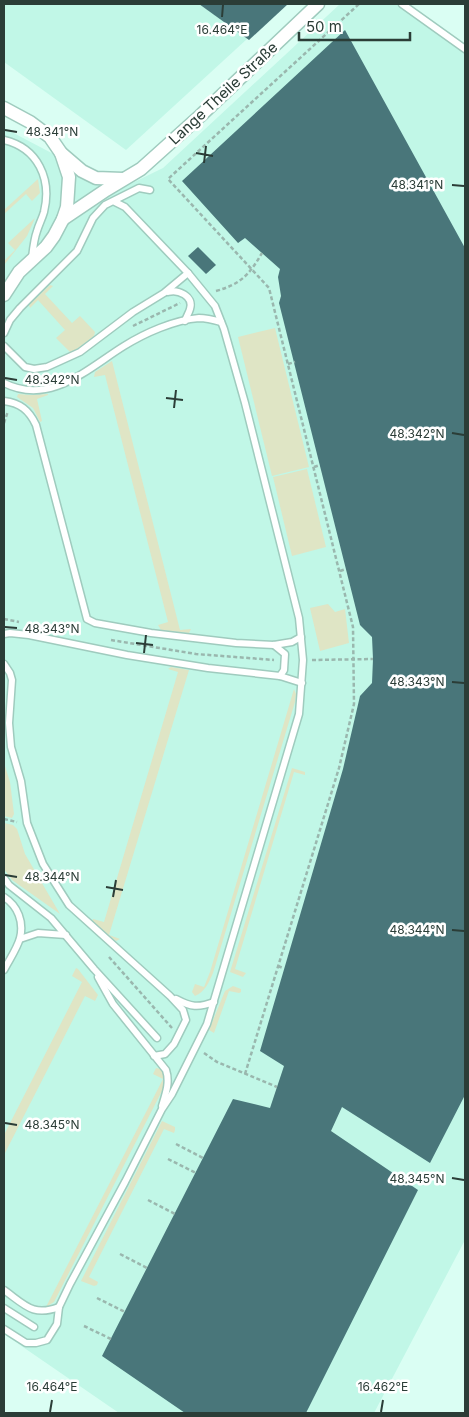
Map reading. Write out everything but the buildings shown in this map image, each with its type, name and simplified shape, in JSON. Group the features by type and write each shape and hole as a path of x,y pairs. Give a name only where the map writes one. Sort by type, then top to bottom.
{"street":[{"name":"Lange Theile Straße","path":"63,219 141,169 318,4"},
{"path":"4,108 30,122 50,137 61,153 82,171 96,178 125,179"},
{"path":"4,283 31,261 54,236 63,219 67,207 69,177 61,153"},
{"path":"4,295 19,272"}],"lane":[{"path":"402,4 465,48"},
{"path":"4,140 25,148 35,158 45,181 46,198 44,213 36,231 31,261"},
{"path":"5,330 20,308 77,251 94,218 105,205 115,202 139,188 150,190"},
{"path":"4,1330 26,1343 36,1343 46,1340 57,1324 59,1307 162,1109 180,1080 207,1024 299,714 302,683 299,618 231,348 214,306 188,273 125,207 115,202"},
{"path":"4,346 19,364 25,367 34,369 47,367 80,352 133,312 164,293 188,273"},
{"path":"164,293 174,290 184,293 189,299 191,307 185,321"},
{"path":"4,383 15,388 42,390 53,388 70,381 126,345 160,329 201,318 221,322"},
{"path":"4,401 16,403 28,410 36,425 86,619 95,623 151,633 236,643 274,645 292,642 301,637"},
{"path":"4,634 30,635 164,661 280,676 302,683"},
{"path":"274,645 285,654 284,670 280,676"},
{"path":"4,664 12,680 9,723 11,747 21,781 27,823 43,864 70,905 183,1010 186,1020 174,1044 165,1054 154,1056"},
{"path":"4,878 9,885 51,918 94,969 157,1038"},
{"path":"4,898 17,910 21,922 20,939 4,970"},
{"path":"20,939 38,933 66,935"},
{"path":"94,969 113,1004 166,1070 168,1077 162,1109"},
{"path":"170,996 182,1002 202,1007 214,1002"},
{"path":"4,1290 36,1311 47,1312 59,1307"},
{"path":"4,1308 34,1327"}],"path":[{"path":"168,179 359,4"},
{"path":"288,364 295,362"},
{"path":"314,467 320,466"},
{"path":"340,571 346,569"},
{"path":"4,819 19,822"},
{"path":"313,852 317,853"},
{"path":"278,966 283,968"},
{"path":"176,1144 203,1158"},
{"path":"168,1159 196,1173"},
{"path":"148,1200 175,1214"},
{"path":"120,1254 147,1268"},
{"path":"97,1298 125,1312"},
{"path":"84,1326 111,1339"}],"shaded area":[{"path":"4,4 285,4 126,150 4,62"},
{"path":"340,4 409,4 465,48 465,1240 374,1413 119,1413 4,1334 4,128 120,189 163,168"},
{"path":"38,179 40,193 32,201 26,194 4,214 4,210"},
{"path":"35,218 27,236 4,265 4,261 15,250 8,243"},
{"path":"50,285 53,286 45,294 72,323 80,316 95,332 94,336 74,351 70,352 56,338 65,330 38,300 30,308 29,305"},
{"path":"275,328 309,467 272,476 238,337"},
{"path":"112,361 180,630 191,629 189,633 161,630 158,625 168,622 105,375 94,377 95,372"},
{"path":"18,394 48,394 37,399 42,421 40,422 33,408 17,397"},
{"path":"307,469 326,547 292,556 273,477"},
{"path":"328,604 335,612 345,609 349,643 320,651 310,608"},
{"path":"171,667 189,670 109,935 120,939 116,941 92,922 93,919 104,922 178,672 168,669"},
{"path":"294,689 296,694 295,702 213,973 204,989 195,996 192,992 195,984 204,987 210,972"},
{"path":"4,763 10,782 14,814 12,818 4,816"},
{"path":"292,768 305,772 305,775 294,772 235,969 246,973 243,977 230,972"},
{"path":"4,823 13,825 17,829 25,854 60,914 12,880 4,869"},
{"path":"76,968 98,995 95,1001 85,996 4,1155 4,1135 82,982 72,976"},
{"path":"233,986 241,989 241,992 229,991 214,1033 209,1030 225,991"},
{"path":"156,1068 161,1069 165,1078 165,1085 54,1302 46,1307 163,1079 153,1074"},
{"path":"162,1121 175,1127 174,1133 164,1129 89,1277 98,1282 97,1285 94,1286 81,1281"}]}
